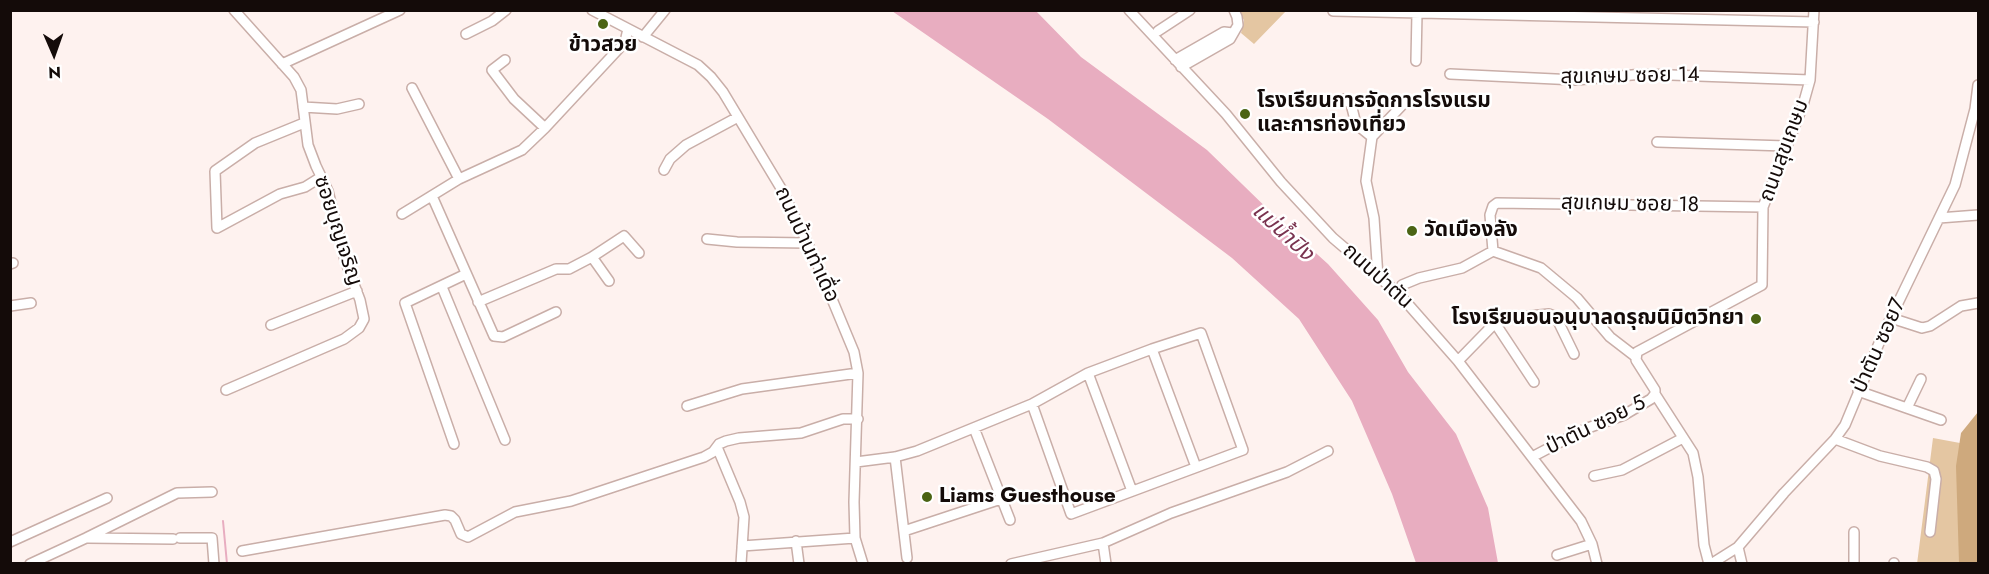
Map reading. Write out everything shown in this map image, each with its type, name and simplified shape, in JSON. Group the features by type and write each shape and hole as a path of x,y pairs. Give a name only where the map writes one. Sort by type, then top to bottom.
{"street":[{"name":"ซอยบุญเจริญ","path":"226,390 344,339 360,328 364,319 357,291 345,260 328,191 309,145 301,90 294,78 234,10"},
{"path":"282,64 400,10"},
{"path":"466,34 492,21 506,10"},
{"name":"ถนนบ้านท่าเดื่อ","path":"592,10 698,66 711,76 782,190 854,352 858,373 855,538 863,564"},
{"path":"643,37 665,10"},
{"name":"ถนนป่าตัน","path":"1129,10 1226,114 1281,182 1333,238 1400,295 1458,360 1581,521 1592,544 1597,564"},
{"path":"1158,31 1190,10"},
{"path":"1178,64 1230,39 1238,25 1234,10"},
{"path":"1333,10 1814,22"},
{"name":"ถนนสุขเกษม","path":"1636,359 1639,350 1762,285 1763,207 1803,105 1810,80 1814,10"},
{"path":"1416,13 1416,61"},
{"path":"402,214 459,179 522,150 625,42 628,29"},
{"path":"506,60 492,70 514,99 545,128"},
{"name":"สุขเกษม ซอย 14","path":"1450,74 1576,80 1643,74 1810,80"},
{"name":"ป่าตัน ซอย7","path":"1710,564 1738,547 1784,493 1835,440 1845,425 1891,318 1955,185 1977,109 1978,85"},
{"path":"412,88 459,179"},
{"path":"1343,99 1351,104 1356,124 1372,137"},
{"path":"1378,278 1374,218 1366,181 1372,137 1407,100"},
{"path":"303,107 337,109 359,104"},
{"path":"664,170 670,159 686,145 738,117"},
{"path":"304,123 255,143 215,171 218,228 280,194 305,187 321,177"},
{"path":"1657,142 1786,146"},
{"path":"432,196 494,336 503,337 556,312"},
{"name":"สุขเกษม ซอย 18","path":"1493,251 1490,215 1492,206 1497,203 1763,207"},
{"path":"1939,219 1978,214"},
{"path":"478,302 556,269 569,269 624,236 639,253"},
{"path":"707,239 807,243"},
{"path":"1400,295 1402,285 1419,278 1462,268 1493,251"},
{"name":"ป่าตัน ซอย 5","path":"1493,251 1541,268 1577,298 1610,337 1636,359 1655,390 1655,394 1644,404 1624,415 1585,429 1532,457"},
{"path":"592,257 609,281"},
{"path":"454,444 405,303 466,274"},
{"path":"442,287 505,440"},
{"path":"271,325 357,291"},
{"path":"10,306 31,303"},
{"path":"1891,318 1922,328 1930,326 1961,306 1978,303"},
{"path":"1458,360 1495,323 1509,318 1549,314 1556,317 1574,354"},
{"path":"1495,323 1534,382"},
{"path":"856,462 895,457 917,451 1032,405 1088,373 1201,333 1243,450 1071,514 1032,405"},
{"path":"1152,349 1196,467"},
{"path":"687,406 742,389 858,373"},
{"path":"1088,373 1132,491"},
{"path":"1907,408 1921,379"},
{"path":"1858,391 1941,420"},
{"path":"1655,394 1693,453 1698,477 1704,545 1710,564"},
{"path":"242,551 445,515 451,516 461,534 468,537 515,512 571,501 704,457 726,441 801,433 843,419 858,419"},
{"path":"974,428 1010,520"},
{"path":"1594,476 1622,470 1683,438"},
{"path":"1835,440 1880,456 1934,471 1936,479 1930,532"},
{"path":"717,447 744,517 741,560"},
{"path":"1011,564 1103,543 1171,513 1287,472 1328,451"},
{"path":"895,457 907,558"},
{"path":"30,564 177,493 212,492"},
{"path":"10,542 107,498"},
{"path":"904,531 1001,499"},
{"path":"1854,532 1854,564"},
{"path":"86,538 212,538 214,564"},
{"path":"742,546 855,538"},
{"path":"796,541 799,564"},
{"path":"1103,543 1106,564"},
{"path":"1557,555 1592,544"},
{"path":"1738,547 1742,564"}],"shaded area":[{"path":"1287,10 1254,44 1241,33 1244,20 1238,11"},
{"path":"1978,412 1978,563 1959,563 1956,466 1961,433"},
{"path":"1933,438 1960,443 1978,563 1917,564"}],"water":[{"name":"แม่น้ำปิง","path":"892,11 1036,11 1081,57 1207,150 1328,264 1378,320 1408,372 1456,434 1488,508 1498,563 1416,563 1392,494 1352,401 1299,319 1232,258 1048,119"}],"waterway":[{"path":"223,521 227,564"}],"place":[{"name":"ข้าวสวย","path":"603,24"},
{"name":"โรงเรียนการจัดการโรงแรม และการท่องเที่ยว","path":"1245,114"},
{"name":"วัดเมืองลัง","path":"1412,231"},
{"name":"โรงเรียนอนอนุบาลดรุฌนิมิตวิทยา","path":"1756,319"},
{"name":"Liams Guesthouse","path":"927,497"}]}
